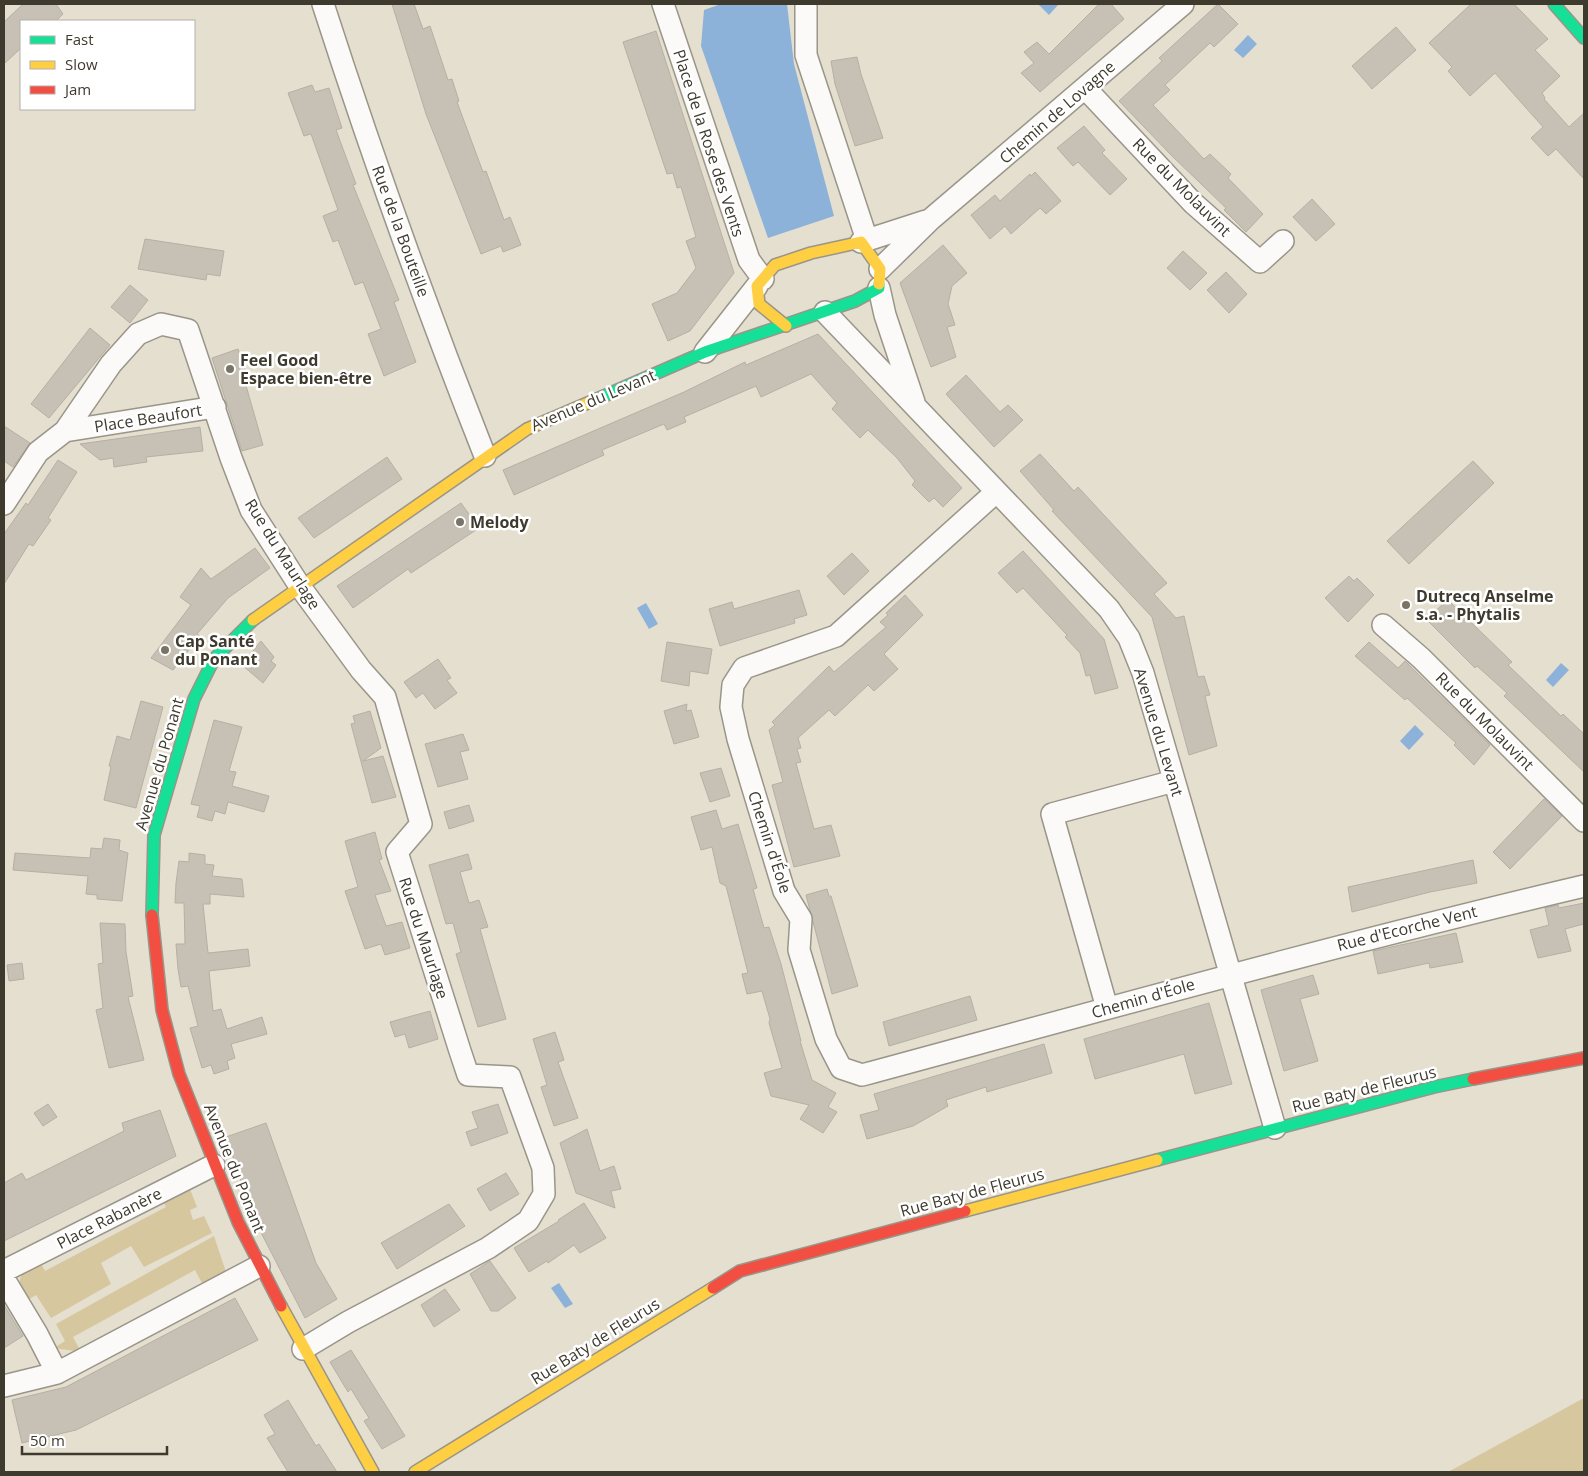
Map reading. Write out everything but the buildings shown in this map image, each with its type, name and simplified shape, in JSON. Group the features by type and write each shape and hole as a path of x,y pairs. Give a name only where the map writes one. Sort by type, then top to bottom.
{"street":[{"name":"Rue de la Bouteille","path":"322,4 442,348 485,456"},
{"name":"Place de la Rose des Vents","path":"663,4 749,260 760,282"},
{"path":"806,4 806,55 864,241 879,278"},
{"name":"Chemin de Lovagne","path":"879,278 931,219 1183,4"},
{"path":"1554,4 1584,38"},
{"name":"Rue du Molauvint","path":"1085,88 1193,202 1260,262 1284,241"},
{"name":"Chemin de Lovagne","path":"864,241 931,219"},
{"path":"786,326 760,304 760,282 775,265 811,253 864,241"},
{"name":"Avenue du Levant","path":"485,456 527,429 705,352 855,301 879,278"},
{"name":"Avenue du Levant","path":"879,278 884,315 915,408"},
{"name":"Avenue du Levant","path":"705,352 760,282"},
{"name":"Avenue du Levant","path":"825,312 1109,609 1129,638 1143,673 1275,1128"},
{"name":"Place Beaufort","path":"161,324 188,330 215,407 66,431 111,364 138,334 161,324"},
{"name":"Rue du Maurlage","path":"215,407 231,458 251,510 301,588 361,670 385,697 421,824 397,852 468,1075 510,1077 543,1168 544,1194 528,1221 488,1248 348,1322 303,1349"},
{"path":"4,504 38,452 66,431"},
{"name":"Avenue du Ponant","path":"373,1472 258,1266 214,1165 206,1139 179,1074 162,1010 152,921 154,835 194,699 214,659 246,625 301,588 485,456"},
{"name":"Chemin d'Éole","path":"996,492 836,636 744,668 733,685 731,707 738,740 784,892 801,919 799,950 826,1039 840,1068 862,1075 1231,974"},
{"name":"Rue du Molauvint","path":"1383,625 1421,658 1584,821"},
{"path":"1107,1008 1052,814 1174,781"},
{"name":"Rue d'Ecorche Vent","path":"1231,974 1413,926 1584,886"},
{"name":"Rue Baty de Fleurus","path":"416,1472 740,1271 1275,1128 1434,1088 1584,1058"},
{"name":"Place Rabanère","path":"4,1271 214,1165"},
{"path":"4,1386 57,1373 258,1266"},
{"path":"4,1280 37,1334 57,1373"}],"shaded area":[{"path":"186,1179 197,1207 190,1210 193,1220 204,1216 212,1233 144,1267 131,1246 101,1263 111,1284 51,1318 36,1295 24,1302 20,1288 21,1277 37,1256 45,1271 166,1207 159,1193"},
{"path":"214,1236 226,1272 203,1285 195,1270 73,1337 81,1352 54,1348 65,1341 56,1324"},
{"path":"1584,1398 1584,1472 1448,1472"}],"water":[{"path":"721,4 787,4 794,64 834,216 768,238 701,46 704,10"},
{"path":"1038,4 1057,4 1058,5 1049,15"},
{"path":"1248,35 1257,44 1243,58 1234,50"},
{"path":"646,603 658,624 649,629 637,608"},
{"path":"1561,663 1569,670 1553,687 1546,680"},
{"path":"1415,725 1424,734 1409,750 1400,741"},
{"path":"559,1283 573,1304 565,1308 551,1288"}],"traffic: fast":[{"path":"1554,4 1584,38"},
{"path":"597,399 705,352 855,301 879,288 879,284"},
{"path":"152,915 154,835 194,699 214,659 253,620"},
{"path":"1157,1160 1434,1087 1473,1079"}],"traffic: slow":[{"path":"786,326 759,304 757,286 775,265 811,253 861,242 880,269 879,284"},
{"path":"253,620 527,429 597,399"},
{"path":"965,1211 1157,1160"},
{"path":"415,1472 713,1288"},
{"path":"281,1306 373,1472"}],"traffic: jam":[{"path":"152,915 162,1010 179,1074 238,1222 281,1306"},
{"path":"1473,1079 1584,1058"},
{"path":"713,1288 740,1271 965,1211"}],"place":[{"name":"Feel Good Espace bien-être","path":"230,369"},
{"name":"Melody","path":"460,522"},
{"name":"Dutrecq Anselme s.a. - Phytalis","path":"1406,605"},
{"name":"Cap Santé du Ponant","path":"165,650"}]}
